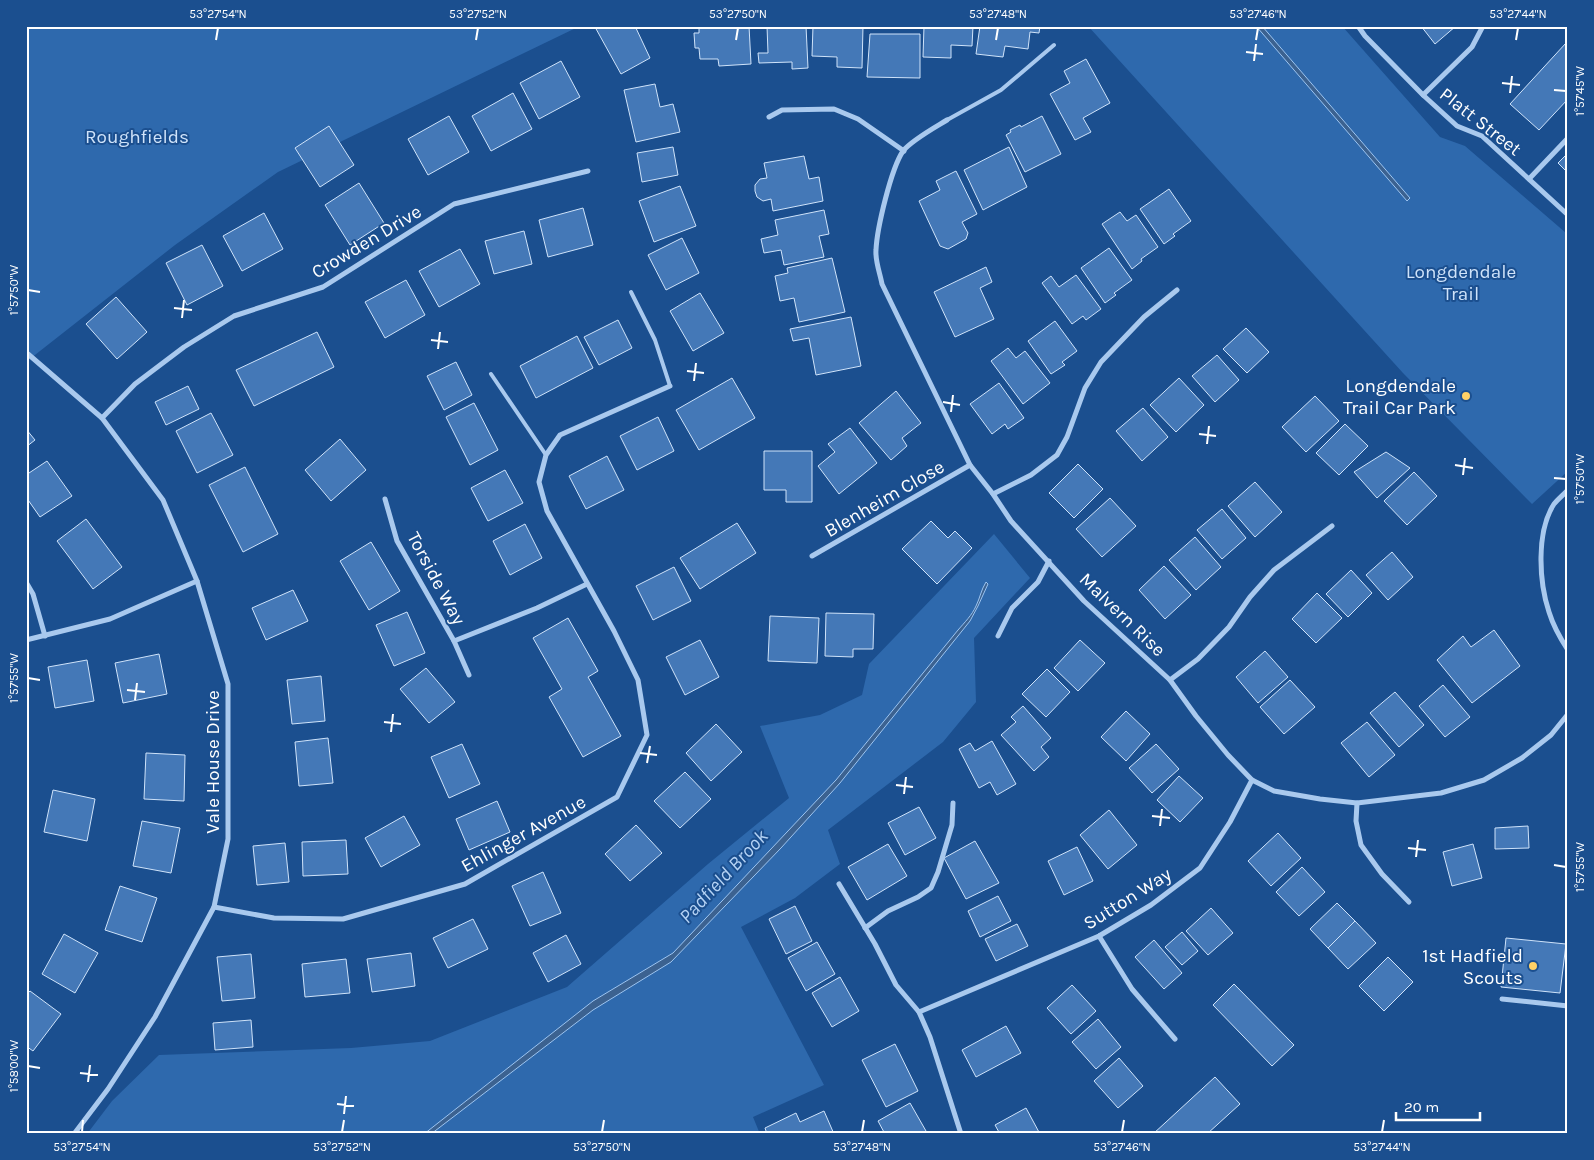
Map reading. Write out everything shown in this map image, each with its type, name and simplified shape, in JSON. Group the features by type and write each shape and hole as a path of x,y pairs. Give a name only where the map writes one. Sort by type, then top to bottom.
{"street":[{"name":"Platt Street","path":"1358,26 1365,36 1423,95 1457,126 1482,136 1568,215"},
{"path":"1423,95 1472,47 1483,26"},
{"path":"769,117 782,110 834,109 858,119 904,151"},
{"name":"Malvern Rise","path":"947,120 922,135 904,151 893,175 881,215 875,252 882,284 970,465 1011,521 1084,601 1170,680 1196,716 1228,755 1252,780 1274,791 1357,803 1441,793 1484,780 1522,758 1551,735 1568,714"},
{"path":"1529,179 1568,138"},
{"name":"Crowden Drive","path":"102,418 135,384 184,347 234,316 323,287 454,204 588,171"},
{"path":"993,494 1032,475 1057,455 1067,437 1085,388 1100,362 1144,316 1177,290"},
{"name":"Vale House Drive","path":"28,354 102,418 163,500 197,581 228,684 228,839 214,907 155,1017 108,1089 74,1134"},
{"path":"546,455 560,435 670,386"},
{"name":"Ehlinger Avenue","path":"214,907 274,918 343,919 465,884 618,797 647,735 638,680 614,631 547,511 539,482 546,455"},
{"name":"Blenheim Close","path":"812,556 970,465"},
{"path":"1568,490 1554,504 1548,518 1542,538 1540,564 1543,591 1549,613 1568,650"},
{"name":"Torside Way","path":"385,499 398,541 454,641 469,675"},
{"path":"1170,680 1198,659 1229,627 1250,597 1274,570 1332,526"},
{"path":"998,636 1012,608 1038,582 1049,561"},
{"path":"26,640 110,620 197,581"},
{"path":"26,582 33,594 45,636"},
{"name":"Torside Way","path":"454,641 537,608 588,584"},
{"name":"Sutton Way","path":"919,1012 1099,936 1151,905 1200,868 1230,822 1252,780"},
{"path":"865,928 888,912 918,898 931,888 938,872 952,825 953,803"},
{"path":"1357,803 1356,821 1361,845 1382,874 1409,902"},
{"path":"840,884 896,985 919,1012 930,1037 961,1134"},
{"path":"1099,936 1132,989 1175,1039"},
{"path":"1502,999 1568,1006"}],"lane":[{"path":"947,120 1002,90 1054,46"},
{"path":"631,292 655,340 670,386"},
{"path":"491,374 546,455"}],"green space":[{"name":"Roughfields","path":"26,26 580,26 278,172 175,245 26,362"},
{"name":"Longdendale Trail","path":"1088,26 1342,26 1440,137 1465,146 1566,233 1568,235 1568,471 1532,504 1403,373"},
{"path":"994,534 1030,578 974,638 976,702 943,742 828,830 840,864 795,898 741,927 824,1085 753,1117 760,1134 87,1134 112,1101 159,1055 351,1048 430,1041 567,987 708,864 789,798 760,726 820,715 862,695 869,664"}],"shaded area":[{"path":"1256,26 1262,26 1410,198 1407,201"},
{"path":"986,582 988,584 970,621 840,783 781,848 671,962 593,1010 431,1134 424,1134 593,1001 673,953 836,780 970,615"}],"building":[{"path":"635,26 650,58 621,74 595,27"},
{"path":"699,26 749,26 751,64 719,66 718,59 700,59 699,48 695,48 694,33 699,33"},
{"path":"767,26 806,26 808,68 792,69 792,62 759,63 758,53 768,53"},
{"path":"813,26 863,26 862,68 837,67 837,57 812,56"},
{"path":"924,26 973,26 972,46 951,45 951,58 923,57"},
{"path":"980,26 1040,26 1039,33 1030,32 1028,49 1005,46 1003,57 976,54"},
{"path":"1421,26 1456,26 1435,44"},
{"path":"870,34 920,34 920,78 867,77"},
{"path":"1566,43 1568,45 1568,99 1539,130 1510,104"},
{"path":"1086,59 1110,103 1083,118 1091,132 1075,140 1050,94 1070,83 1064,71"},
{"path":"561,61 580,97 539,119 520,83"},
{"path":"655,84 660,107 673,104 680,132 636,142 624,90"},
{"path":"513,93 532,129 491,151 472,116"},
{"path":"449,116 469,152 428,175 408,139"},
{"path":"1042,116 1061,154 1025,172 1006,135 1011,132 1010,130 1020,125 1021,127"},
{"path":"329,126 354,165 320,187 295,148"},
{"path":"673,147 678,175 642,182 637,153"},
{"path":"1009,147 1027,187 983,210 964,170"},
{"path":"1568,153 1568,173 1558,163"},
{"path":"804,156 809,179 819,177 823,201 773,211 771,199 763,201 757,197 755,191 755,185 760,179 767,178 764,163"},
{"path":"956,171 977,214 962,222 968,233 966,239 948,249 940,246 919,201 940,190 936,181"},
{"path":"359,183 384,223 350,245 325,205"},
{"path":"680,186 696,226 654,242 639,201"},
{"path":"1169,189 1191,221 1173,234 1175,236 1164,244 1140,209"},
{"path":"583,208 593,245 548,257 539,220"},
{"path":"824,210 829,234 819,236 824,257 784,265 781,250 764,253 761,239 778,235 775,220"},
{"path":"1120,212 1127,221 1136,215 1158,247 1141,259 1142,261 1132,269 1102,224"},
{"path":"264,213 283,249 242,271 223,236"},
{"path":"524,231 532,264 494,274 485,241"},
{"path":"682,238 699,273 666,290 648,255"},
{"path":"202,245 223,286 187,305 166,263"},
{"path":"1109,248 1132,280 1114,293 1116,295 1105,303 1081,268"},
{"path":"460,249 480,284 439,307 419,271"},
{"path":"832,258 845,312 799,322 794,298 780,301 775,276 788,273 787,268"},
{"path":"986,267 992,282 980,288 994,319 955,337 934,292"},
{"path":"1076,275 1101,309 1086,320 1083,316 1072,324 1042,283 1051,276 1059,287"},
{"path":"406,280 425,315 385,338 365,302"},
{"path":"700,293 724,333 693,351 670,311"},
{"path":"116,297 147,332 117,359 86,324"},
{"path":"851,317 861,366 816,375 809,338 793,341 790,329"},
{"path":"618,320 632,348 599,365 584,337"},
{"path":"1055,321 1077,351 1062,362 1065,365 1051,374 1028,341"},
{"path":"1246,328 1269,352 1247,373 1223,349"},
{"path":"317,332 334,367 254,406 236,370"},
{"path":"577,336 593,368 536,398 520,366"},
{"path":"1008,348 1016,358 1025,351 1050,383 1023,404 991,361"},
{"path":"1217,355 1239,380 1215,402 1192,376"},
{"path":"456,362 472,395 444,410 427,376"},
{"path":"732,378 755,418 699,450 676,410"},
{"path":"1179,378 1204,405 1176,432 1150,405"},
{"path":"999,383 1024,418 1008,429 1005,424 992,434 970,404"},
{"path":"188,386 199,409 166,425 155,402"},
{"path":"896,391 921,423 902,438 907,446 891,460 859,423"},
{"path":"1315,396 1339,421 1306,452 1282,427"},
{"path":"474,403 498,450 470,465 446,417"},
{"path":"1143,408 1168,437 1142,461 1116,431"},
{"path":"211,413 233,455 197,473 176,431"},
{"path":"658,417 674,451 637,470 620,436"},
{"path":"1345,424 1368,446 1339,475 1316,453"},
{"path":"850,428 877,463 839,494 818,466 835,452 828,444"},
{"path":"26,429 35,440 26,447"},
{"path":"340,439 366,470 331,501 305,470"},
{"path":"764,451 812,451 812,502 786,502 786,490 764,490"},
{"path":"1386,452 1410,468 1377,498 1354,472"},
{"path":"607,456 624,490 586,509 569,476"},
{"path":"47,461 72,496 40,517 26,497 26,475"},
{"path":"1078,464 1103,489 1074,518 1049,493"},
{"path":"245,467 278,534 243,552 209,485"},
{"path":"505,470 523,503 488,521 471,488"},
{"path":"1414,472 1437,496 1407,525 1384,501"},
{"path":"1255,482 1282,512 1255,537 1228,506"},
{"path":"1110,498 1136,526 1102,557 1076,529"},
{"path":"1222,509 1246,538 1222,559 1197,530"},
{"path":"86,519 122,567 93,589 57,541"},
{"path":"931,521 948,538 955,531 972,548 937,584 902,549"},
{"path":"737,523 756,553 700,589 680,558"},
{"path":"525,524 542,558 510,575 493,541"},
{"path":"1195,537 1221,567 1196,590 1169,560"},
{"path":"371,542 400,591 369,610 340,561"},
{"path":"1392,552 1413,577 1388,600 1366,575"},
{"path":"1164,566 1191,595 1165,619 1139,590"},
{"path":"674,567 691,601 653,620 636,586"},
{"path":"1351,570 1372,593 1348,617 1326,594"},
{"path":"293,590 308,621 266,640 252,608"},
{"path":"1317,593 1342,618 1316,643 1292,619"},
{"path":"407,612 425,653 394,666 376,625"},
{"path":"826,613 874,614 873,649 853,649 853,657 825,656"},
{"path":"770,616 819,618 817,663 768,661"},
{"path":"568,618 598,671 588,677 621,736 583,757 549,697 562,689 533,638"},
{"path":"1494,630 1520,666 1472,703 1437,660 1463,636 1471,647"},
{"path":"700,640 719,677 685,695 666,657"},
{"path":"1080,640 1105,663 1078,691 1054,668"},
{"path":"1265,651 1288,677 1258,703 1236,677"},
{"path":"159,654 167,694 123,703 115,663"},
{"path":"87,660 94,701 55,708 48,667"},
{"path":"426,668 455,702 429,723 400,689"},
{"path":"1047,669 1070,692 1046,717 1022,694"},
{"path":"321,676 325,721 292,724 287,680"},
{"path":"1290,680 1315,707 1284,734 1260,707"},
{"path":"1443,685 1470,717 1445,737 1419,706"},
{"path":"1395,692 1424,725 1399,747 1370,713"},
{"path":"1023,706 1051,738 1041,747 1049,757 1034,771 1001,735 1016,722 1011,717"},
{"path":"1126,711 1150,734 1126,761 1101,737"},
{"path":"1367,722 1395,755 1369,777 1341,743"},
{"path":"716,724 742,752 711,781 686,753"},
{"path":"328,738 333,783 299,786 295,742"},
{"path":"992,741 1016,784 997,795 990,782 979,788 959,749 970,743 975,751"},
{"path":"462,744 480,784 449,798 431,757"},
{"path":"1156,744 1179,769 1152,793 1129,768"},
{"path":"146,753 185,755 184,801 144,799"},
{"path":"685,772 711,799 680,828 654,801"},
{"path":"1179,776 1203,798 1180,822 1157,800"},
{"path":"53,790 95,799 87,841 44,832"},
{"path":"497,801 510,832 469,850 456,819"},
{"path":"919,807 936,838 905,855 888,823"},
{"path":"1109,810 1137,845 1108,869 1080,835"},
{"path":"404,816 420,845 381,867 365,838"},
{"path":"142,821 180,828 171,873 133,866"},
{"path":"636,825 662,853 630,881 605,854"},
{"path":"1528,826 1529,848 1495,849 1495,828"},
{"path":"1278,833 1301,858 1271,886 1248,861"},
{"path":"346,840 348,874 303,876 302,842"},
{"path":"975,841 999,883 966,899 944,858"},
{"path":"285,843 289,882 257,885 253,846"},
{"path":"888,844 907,876 867,900 848,867"},
{"path":"1473,844 1482,878 1452,886 1443,852"},
{"path":"1077,847 1093,881 1064,895 1048,861"},
{"path":"1302,867 1325,892 1299,916 1276,892"},
{"path":"543,872 561,913 530,926 512,886"},
{"path":"120,886 157,898 142,942 105,930"},
{"path":"998,896 1011,921 980,937 968,911"},
{"path":"1337,903 1355,921 1328,948 1310,929"},
{"path":"795,906 812,941 786,954 769,919"},
{"path":"1211,908 1233,933 1208,955 1186,931"},
{"path":"473,919 488,949 448,968 433,938"},
{"path":"1355,921 1376,943 1348,969 1328,948"},
{"path":"1017,924 1028,946 996,961 985,939"},
{"path":"1182,932 1198,951 1182,965 1165,947"},
{"path":"64,934 98,953 75,993 42,974"},
{"path":"566,935 581,964 548,982 533,953"},
{"name":"1st Hadfield Scouts","path":"1506,938 1566,944 1560,993 1501,987"},
{"path":"1154,940 1182,973 1164,989 1135,957"},
{"path":"817,942 835,974 806,991 788,958"},
{"path":"411,953 415,986 372,992 367,959"},
{"path":"251,954 255,998 222,1001 217,957"},
{"path":"1388,957 1413,982 1384,1011 1359,986"},
{"path":"346,959 350,993 305,997 302,964"},
{"path":"840,977 859,1011 832,1027 812,993"},
{"path":"1234,984 1294,1045 1272,1066 1213,1005"},
{"path":"1072,985 1096,1011 1071,1034 1047,1008"},
{"path":"30,991 61,1014 33,1051 26,1046 26,995"},
{"path":"1098,1019 1121,1047 1096,1069 1072,1042"},
{"path":"251,1020 253,1047 215,1050 213,1023"},
{"path":"1006,1026 1021,1053 976,1077 962,1050"},
{"path":"895,1044 918,1091 886,1107 862,1060"},
{"path":"1119,1058 1143,1086 1118,1108 1094,1081"},
{"path":"1215,1077 1240,1104 1207,1134 1153,1134"},
{"path":"910,1103 926,1131 922,1134 885,1134 878,1121"},
{"path":"1026,1108 1040,1134 1000,1134 995,1125"},
{"path":"824,1111 834,1134 767,1134 765,1128 796,1113 800,1122"}],"place":[{"name":"Longdendale Trail Car Park","path":"1466,396"},
{"name":"1st Hadfield Scouts","path":"1533,966"}],"water label":[{"name":"Padfield Brook","path":"723,876"}]}
